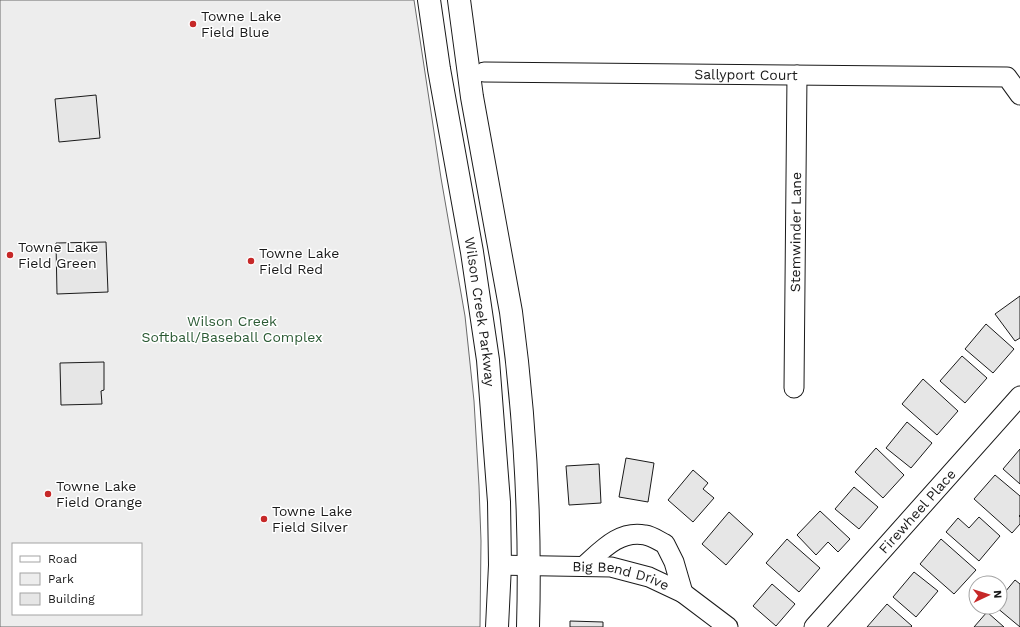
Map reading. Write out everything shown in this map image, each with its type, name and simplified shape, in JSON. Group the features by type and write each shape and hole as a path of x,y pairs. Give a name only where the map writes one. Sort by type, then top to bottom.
{"main road":[{"name":"Wilson Creek Parkway","path":"429,0 438,70 472,252 488,360 497,462 500,565 497,627"},
{"name":"Wilson Creek Parkway","path":"459,0 478,126 515,339 525,460 530,566 528,627"},
{"path":"449,131 478,126"}],"street":[{"name":"Sallyport Court","path":"484,72 1007,77 1020,95"},
{"name":"Stemwinder Lane","path":"794,388 797,75"},
{"name":"Firewheel Place","path":"814,627 1020,396"},
{"path":"584,566 610,542 626,535 646,535 665,544 674,562 683,593"},
{"name":"Big Bend Drive","path":"500,565 611,567 649,577 683,593 728,627"}],"green space":[{"name":"Wilson Creek Softball/Baseball Complex","path":"0,0 414,0 441,178 465,316 474,401 481,541 480,627 0,627"}],"building":[{"path":"96,95 100,138 59,142 55,99"},
{"path":"106,242 108,292 57,294 56,243"},
{"path":"1020,296 1020,338 1015,341 995,314"},
{"path":"986,324 1014,349 993,373 965,349"},
{"path":"962,356 987,378 965,403 940,381"},
{"path":"104,362 104,390 101,391 102,404 61,405 60,363"},
{"path":"923,379 958,411 937,435 902,404"},
{"path":"907,422 932,443 911,468 886,448"},
{"path":"876,448 904,475 883,498 855,472"},
{"path":"1020,449 1020,484 1003,469"},
{"path":"626,458 654,463 648,502 619,497"},
{"path":"599,464 601,503 569,505 566,466"},
{"path":"693,470 708,483 703,489 714,498 693,522 668,500"},
{"path":"995,475 1020,496 1020,524 1012,533 974,499"},
{"path":"854,487 878,507 859,529 835,509"},
{"path":"820,511 850,539 838,552 828,542 816,555 797,535"},
{"path":"729,512 753,534 726,565 702,544"},
{"path":"979,517 1000,536 979,561 946,532 958,518 969,528"},
{"path":"787,539 820,568 799,592 766,563"},
{"path":"941,539 976,570 971,575 968,575 968,579 954,594 920,564"},
{"path":"914,572 938,591 916,617 893,597"},
{"path":"1015,580 1020,584 1020,627 1006,615 1008,615 1008,588"},
{"path":"772,584 795,604 776,626 753,606"},
{"path":"887,604 912,626 867,627"},
{"path":"984,615 990,615 1004,627 974,627"},
{"path":"570,621 603,622 603,627 570,627"}],"place":[{"name":"Towne Lake Field Blue","path":"193,24"},
{"name":"Towne Lake Field Green","path":"10,255"},
{"name":"Towne Lake Field Red","path":"251,261"},
{"name":"Towne Lake Field Orange","path":"48,494"},
{"name":"Towne Lake Field Silver","path":"264,519"}]}
